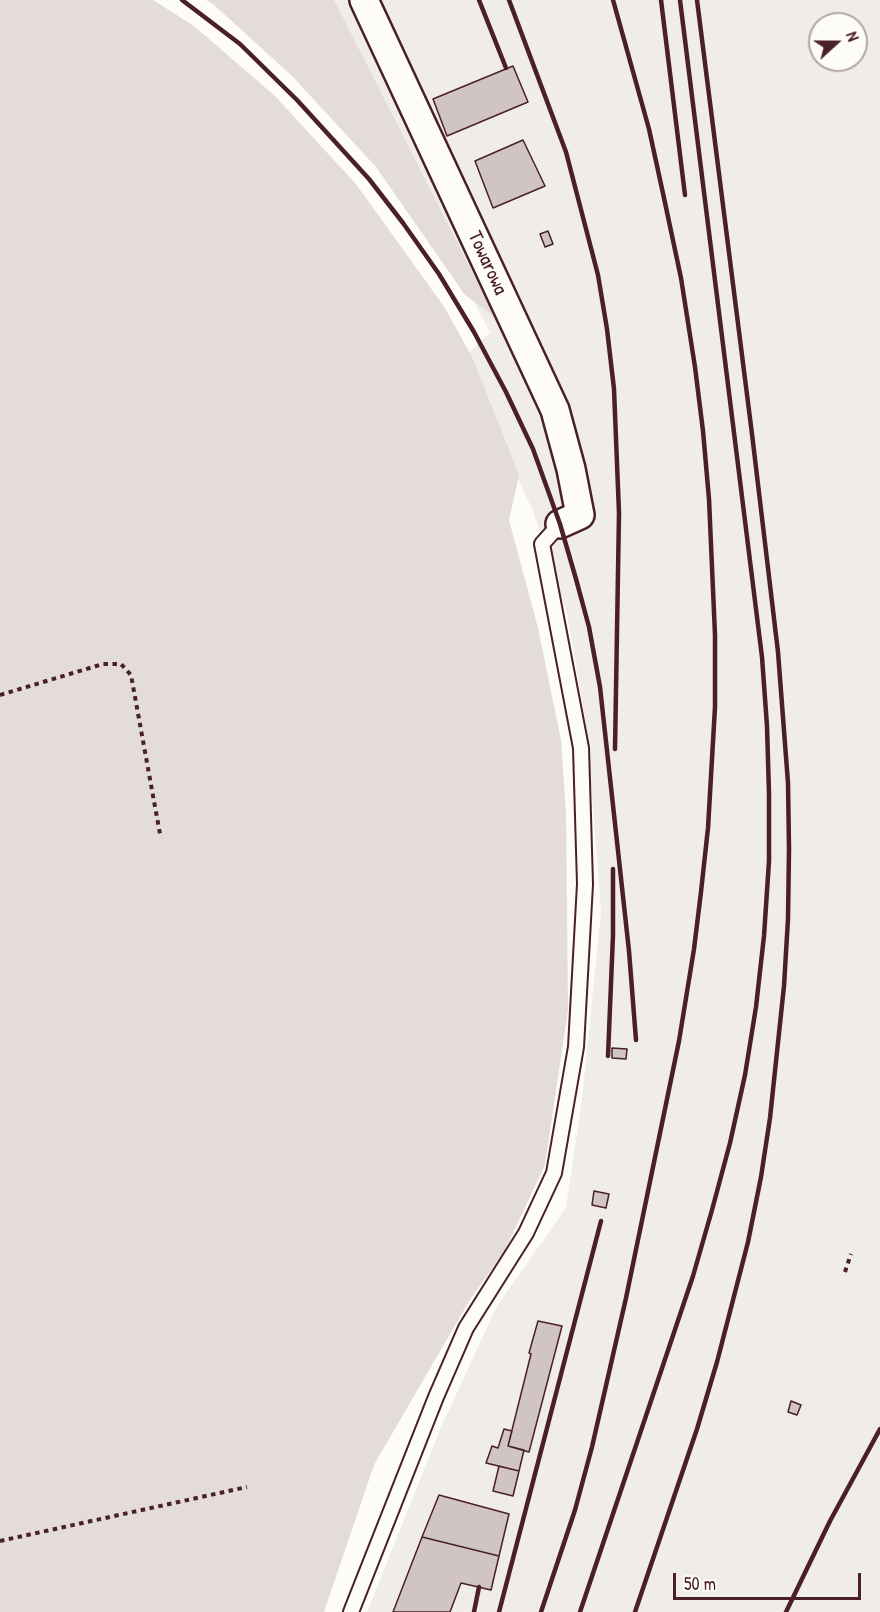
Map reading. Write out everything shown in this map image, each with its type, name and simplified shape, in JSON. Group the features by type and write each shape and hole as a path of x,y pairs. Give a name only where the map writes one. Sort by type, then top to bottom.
{"street":[{"name":"Towarowa","path":"364,0 555,410 571,469 580,515 560,524"}],"lane":[{"path":"351,1612 436,1397 466,1328 526,1233 554,1173 576,1047 585,884 581,748 542,544 560,524"}],"path":[{"path":"0,695 104,664 121,664 131,675 160,834"},
{"path":"845,1272 851,1254"},
{"path":"0,1541 247,1487"}],"shaded area":[{"path":"0,0 153,0 194,26 275,96 356,184 445,308 473,359 519,475 509,520 538,628 561,740 566,812 568,1010 545,1165 504,1252 471,1298 374,1465 324,1612 0,1612"},
{"path":"206,0 334,0 495,317 465,295 376,167 293,77"},
{"path":"315,0 880,0 880,1612 367,1612 442,1425 497,1306 566,1208 582,1099 601,912 587,731 567,613 533,511 463,359 490,332"}],"building":[{"path":"513,66 528,102 447,136 433,99"},
{"path":"523,140 545,186 493,208 475,161"},
{"path":"548,231 553,244 545,247 540,234"},
{"path":"612,1048 627,1049 626,1059 612,1058"},
{"path":"594,1191 609,1194 606,1208 592,1205"},
{"path":"538,1321 562,1326 529,1452 508,1446"},
{"path":"791,1401 801,1405 797,1415 788,1412"},
{"path":"504,1429 512,1431 508,1446 524,1450 519,1471 486,1463 492,1446 498,1448"},
{"path":"499,1466 519,1471 513,1496 493,1491"},
{"path":"439,1495 509,1514 499,1556 422,1537"},
{"path":"422,1537 499,1556 491,1590 461,1583 450,1612 393,1612"}],"railway":[{"path":"182,0 240,44 297,100 369,179 439,274 474,332 533,449 560,524 576,579 589,627 600,687 629,951 636,1040"},
{"path":"479,0 506,68"},
{"path":"509,0 566,152 598,275 607,329 614,389 619,513 615,749"},
{"path":"541,1612 575,1510 592,1447 626,1298 679,1041 694,949 708,828 715,707 715,635 709,499 695,367 681,278 649,129 613,0"},
{"path":"661,0 685,195"},
{"path":"580,1612 693,1276 730,1143 745,1075 756,1007 769,861 767,726 762,657 680,0"},
{"path":"635,1612 697,1429 748,1242 770,1118 784,986 788,919 788,783 778,652 697,0"},
{"path":"608,1056 613,869"},
{"path":"499,1612 601,1221"},
{"path":"786,1612 830,1521 880,1429"},
{"path":"474,1612 479,1587"}]}
